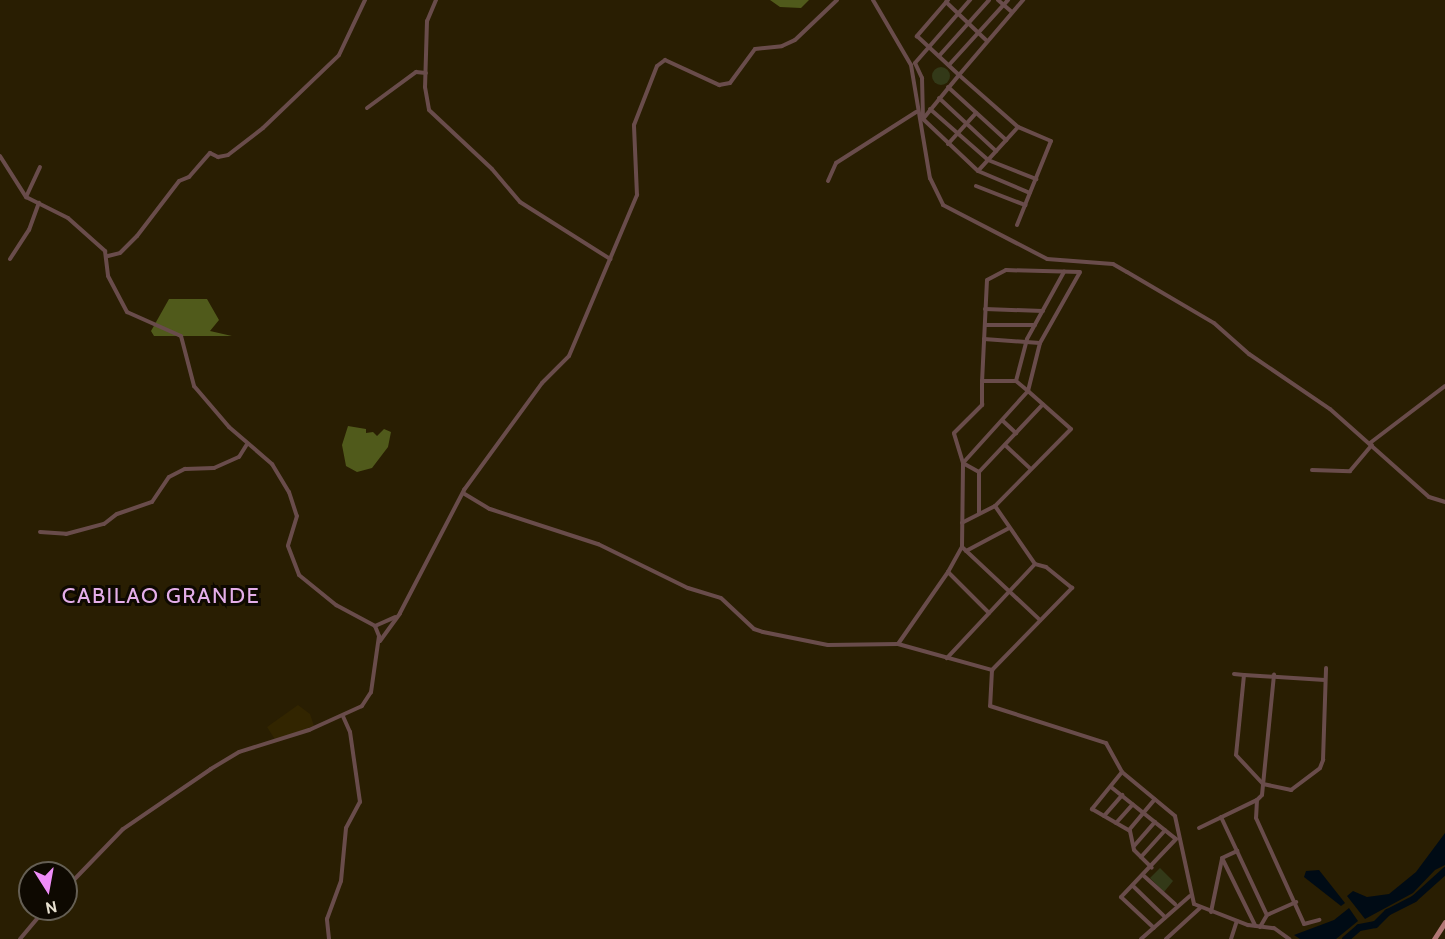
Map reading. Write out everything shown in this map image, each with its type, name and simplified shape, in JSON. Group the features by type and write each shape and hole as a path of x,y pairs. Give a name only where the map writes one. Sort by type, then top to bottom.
{"main road":[{"path":"1434,939 1445,922"}],"street":[{"path":"108,256 120,253 137,236 178,181 189,177 210,153 218,157 228,155 263,128 339,55 365,0"},
{"path":"436,0 427,21 426,73 429,110 492,169 520,202 609,260"},
{"path":"78,875 123,828 211,769 239,752 343,716 368,698 379,642 400,613 463,494 542,383 569,356 639,187 634,125 660,62 670,62 719,85 730,83 755,48 782,46 795,40 837,0"},
{"path":"873,0 922,78 923,118 978,171 1030,193"},
{"path":"970,0 913,64 916,112 930,178 943,206 1047,259 1113,264 1214,323 1249,354 1330,409 1429,497 1445,502"},
{"path":"939,56 989,0"},
{"path":"998,0 1012,12"},
{"path":"949,65 1008,0"},
{"path":"923,118 1023,0"},
{"path":"987,41 947,1 917,36 1018,127 1051,141 1017,225"},
{"path":"367,108 416,72 426,73"},
{"path":"948,87 1006,140"},
{"path":"939,98 996,151"},
{"path":"930,109 988,160 1036,179"},
{"path":"828,181 836,164 916,112"},
{"path":"948,144 976,113"},
{"path":"978,171 1018,127"},
{"path":"0,156 26,197 85,231 108,256 108,276 123,306 135,317 181,336 194,386 247,444 272,464 295,506 297,516 288,546 299,575 336,605 375,626 390,622 400,613"},
{"path":"26,197 40,167"},
{"path":"976,186 1025,205"},
{"path":"10,259 29,230 39,203"},
{"path":"963,463 1003,422 1028,391 1040,343 1085,262"},
{"path":"898,644 948,572 962,547 963,463 954,433 982,405 987,280 1006,270 1080,272"},
{"path":"1016,381 1027,339 1064,272"},
{"path":"986,309 1043,311"},
{"path":"985,325 1035,325"},
{"path":"984,339 1027,339 1040,343"},
{"path":"962,523 995,506 1071,429 1016,381 982,381"},
{"path":"1312,470 1350,471 1371,444 1445,386"},
{"path":"979,514 979,472 1043,404"},
{"path":"1003,422 1016,433"},
{"path":"40,532 66,534 104,524 117,514 152,502 169,477 185,469 213,468 238,457 247,444"},
{"path":"1005,445 1031,469"},
{"path":"963,463 979,472"},
{"path":"463,494 490,509 598,544 688,588 721,598 754,629 828,645 898,644 992,670"},
{"path":"995,506 1035,564 1046,567 1072,588 992,670 990,706 1042,724 1095,736 1106,743 1122,772 1175,816 1190,896 1200,908 1258,927 1274,928 1289,939"},
{"path":"966,551 1009,528"},
{"path":"962,547 1040,620"},
{"path":"947,658 1035,564"},
{"path":"948,572 988,613"},
{"path":"375,626 379,642"},
{"path":"1244,675 1236,755 1263,784 1291,790 1320,768 1326,668"},
{"path":"1234,674 1325,680"},
{"path":"1274,675 1263,784 1257,800 1256,818 1304,924 1319,920"},
{"path":"329,939 327,919 341,880 346,828 360,802 354,750 343,716"},
{"path":"1122,772 1092,809 1129,830 1134,847 1152,868"},
{"path":"1111,787 1176,839 1152,868 1121,897 1154,928"},
{"path":"1104,816 1122,795"},
{"path":"1129,830 1155,799"},
{"path":"1199,828 1257,800"},
{"path":"1116,823 1133,804"},
{"path":"1221,817 1268,915"},
{"path":"1134,847 1155,822"},
{"path":"1142,857 1165,830"},
{"path":"1222,858 1237,851"},
{"path":"1211,912 1222,858"},
{"path":"1222,858 1258,927"},
{"path":"1144,876 1175,904"},
{"path":"1133,886 1165,917"},
{"path":"1141,939 1190,896"},
{"path":"1258,927 1268,915 1296,902"},
{"path":"1166,939 1200,908"},
{"path":"20,939 35,921"},
{"path":"1231,939 1237,921"}],"shaded area":[{"path":"298,705 310,714 314,726 276,741 267,727"},
{"path":"1445,833 1445,865 1435,870 1413,893 1365,919 1347,896 1353,891 1367,897 1389,894 1416,872"},
{"path":"1319,870 1345,903 1341,906 1304,877 1306,871"},
{"path":"1349,908 1358,921 1336,939 1300,939 1294,935 1334,920"}],"green space":[{"path":"770,0 809,0 801,8 780,7"},
{"path":"941,67 947,70 950,76 947,82 941,85 935,82 932,76 935,70"},
{"path":"169,299 207,299 219,320 210,331 232,336 154,336 151,331"},
{"path":"348,426 366,429 366,433 373,432 377,436 384,429 391,432 388,447 372,468 357,472 346,466 342,445"},
{"path":"1160,868 1173,881 1164,892 1150,878"}],"waterway":[{"path":"1345,939 1359,927 1375,924 1387,912 1414,898 1445,870"}],"district":[{"name":"CABILAO GRANDE","path":"161,596"}]}
